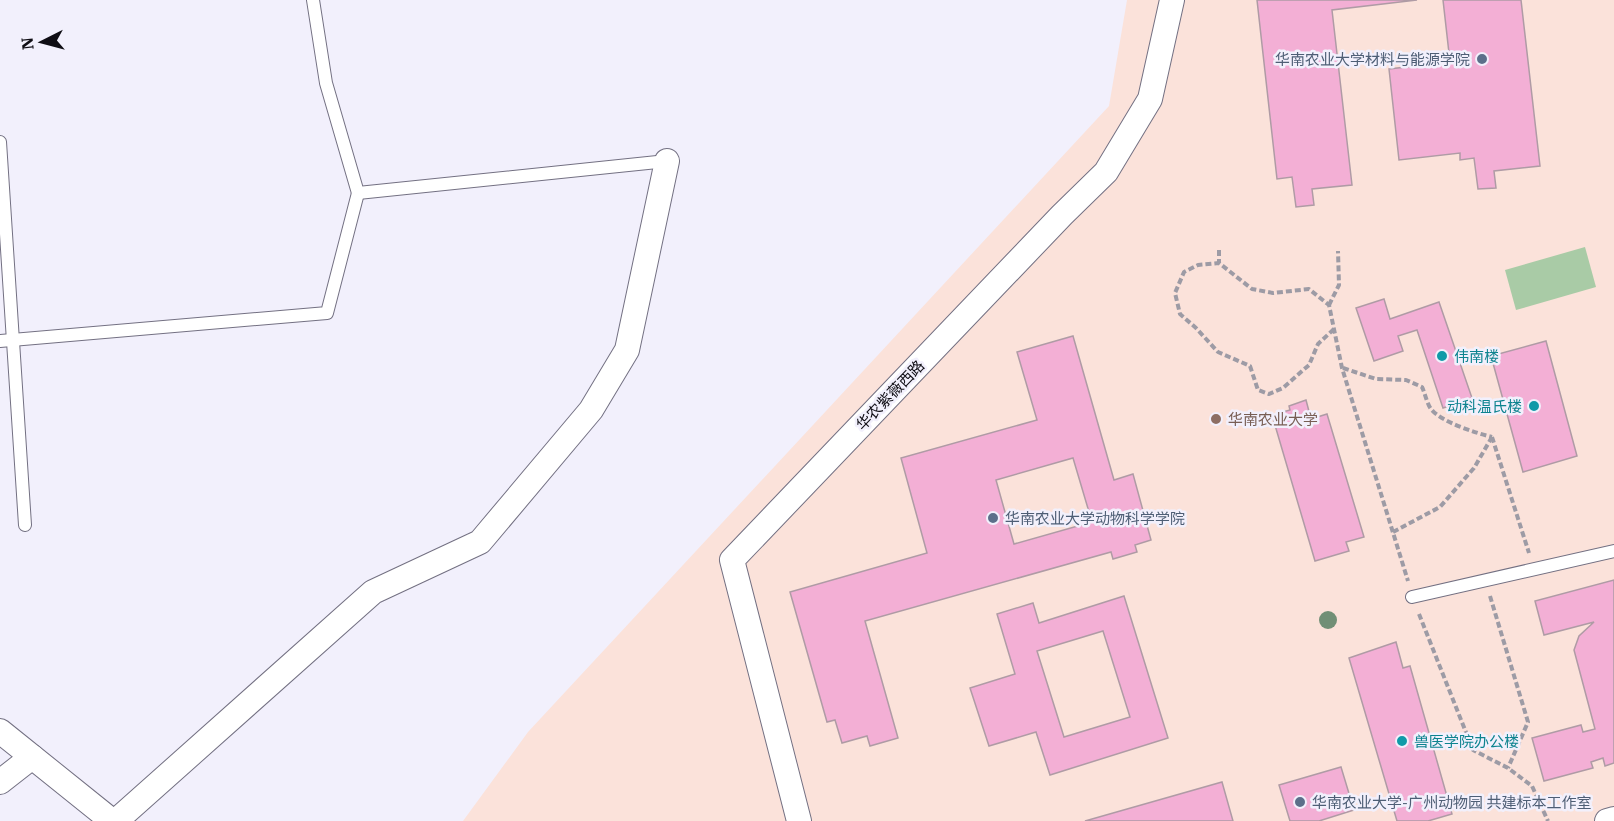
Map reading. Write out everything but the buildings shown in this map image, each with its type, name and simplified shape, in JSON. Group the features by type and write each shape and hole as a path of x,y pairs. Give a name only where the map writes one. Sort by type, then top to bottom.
{"street":[{"name":"华农紫薇西路","path":"799,821 732,560 1106,172 1150,99 1172,0"},
{"path":"0,731 114,821 373,592 480,542 584,418 627,350 667,161"},
{"path":"0,782 32,757"},
{"path":"1607,821 1614,819"}],"lane":[{"path":"0,341 327,313 358,193 326,83 313,0"},
{"path":"0,142 25,525"},
{"path":"358,193 667,161"},
{"path":"1412,597 1614,551"}],"path":[{"path":"1219,250 1219,263"},
{"path":"1338,251 1339,285 1329,305 1342,368 1412,597 1473,750 1508,768 1532,786 1548,821"},
{"path":"1329,305 1309,289 1273,293 1252,289 1219,263 1198,265 1184,272 1175,293 1180,314 1218,352 1250,366 1258,390 1269,394 1283,388 1309,365 1318,344 1334,329"},
{"path":"1342,368 1376,379 1406,380 1422,387 1430,409 1477,433 1492,437"},
{"path":"1393,532 1440,507 1474,468 1492,437"},
{"path":"1492,437 1534,568"},
{"path":"1485,579 1528,722 1508,768"}],"shaded area":[{"name":"华南农业大学","path":"1127,0 1614,0 1614,821 463,821 528,732 1109,106"}],"green space":[{"path":"1585,247 1596,287 1516,310 1505,270"}],"place":[{"name":"华南农业大学材料与能源学院","path":"1482,59"},
{"name":"伟南楼","path":"1442,356"},
{"name":"动科温氏楼","path":"1534,406"},
{"name":"华南农业大学","path":"1216,419"},
{"name":"华南农业大学动物科学学院","path":"993,518"},
{"name":"兽医学院办公楼","path":"1402,741"},
{"name":"华南农业大学-广州动物园 共建标本工作室","path":"1300,802"}]}
